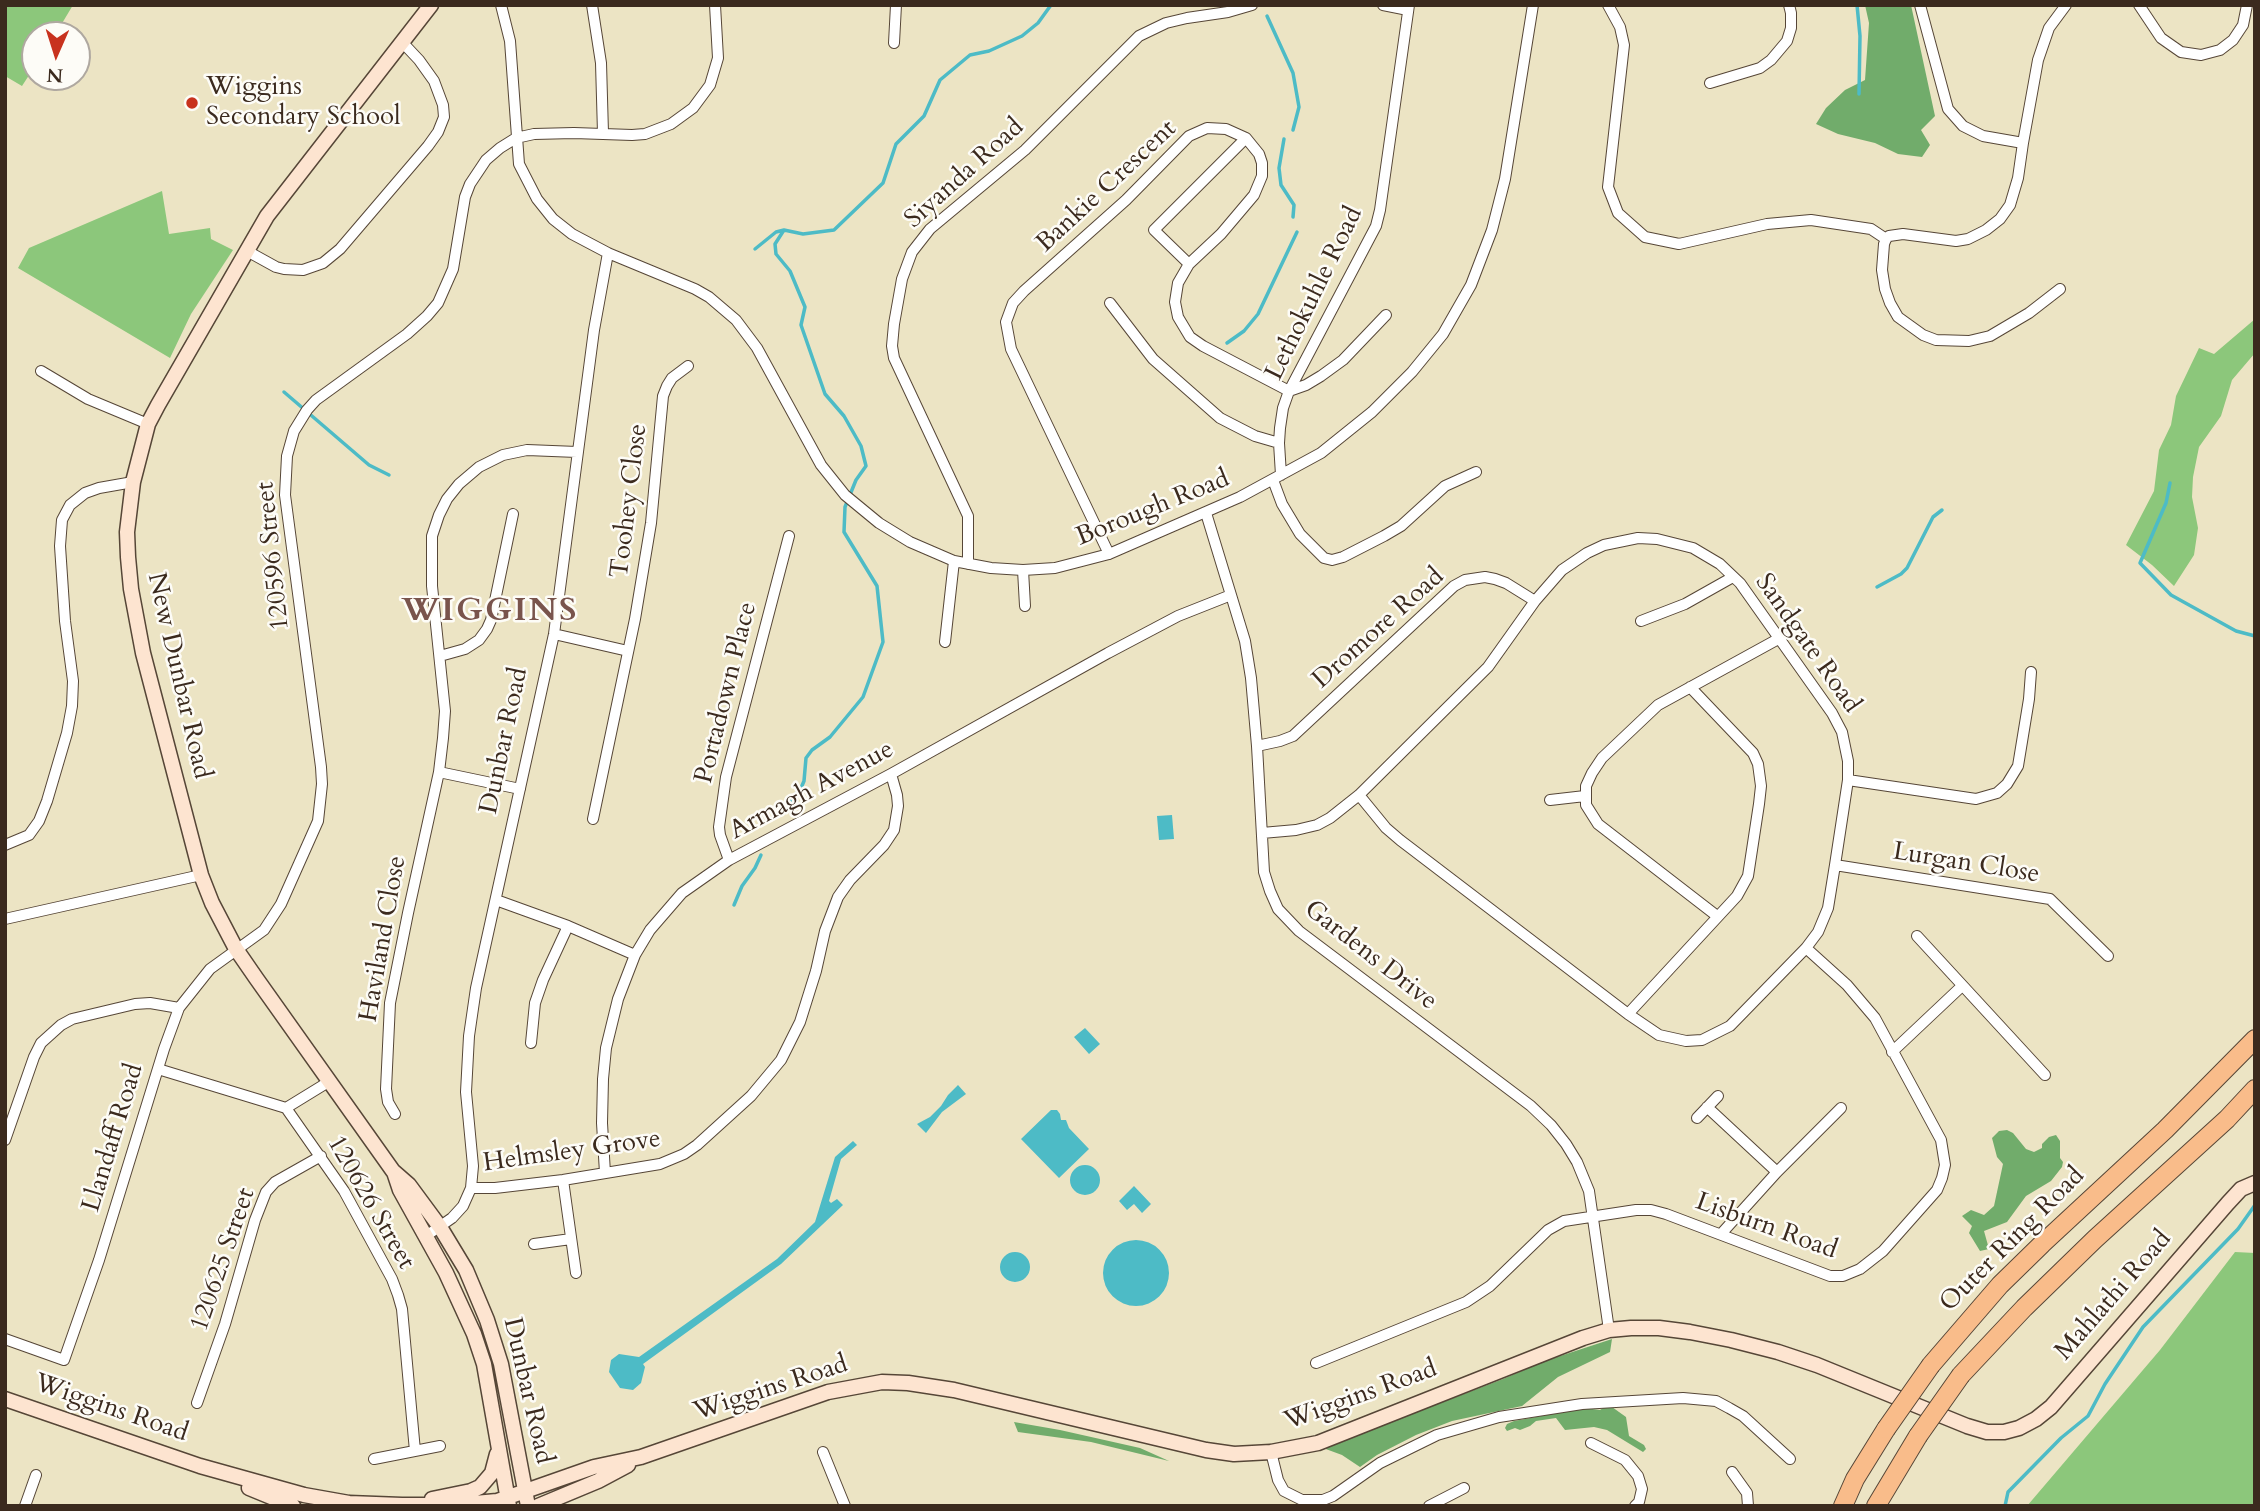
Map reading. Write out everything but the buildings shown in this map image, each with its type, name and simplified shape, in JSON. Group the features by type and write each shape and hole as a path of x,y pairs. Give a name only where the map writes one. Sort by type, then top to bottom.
{"highway":[{"name":"Outer Ring Road","path":"1843,1506 1855,1479 1886,1429 1931,1365 2000,1285 2165,1130 2255,1039"},
{"path":"1877,1506 1918,1436 1961,1375 2024,1308 2095,1239 2227,1119 2255,1089"},
{"path":"1885,1506 1894,1476"}],"street":[{"name":"New Dunbar Road","path":"426,1236 400,1190 393,1171 236,949 217,914 201,875 136,624 127,532 133,482 148,424 267,216 431,5"},
{"name":"Borough Road","path":"501,5 510,41 519,163 537,199 562,226 608,253 695,289 736,320 757,348 806,441 833,479 845,495 890,531 954,561 1023,570 1055,568 1109,554 1206,513 1277,478 1321,453 1373,412 1412,372 1443,334 1471,285 1492,230 1504,178 1533,5"},
{"path":"592,5 601,64 603,133"},
{"path":"516,138 551,133 645,134 671,124 693,108 710,85 716,66 718,41 715,5"},
{"path":"894,43 896,5"},
{"name":"Siyanda Road","path":"968,564 968,516 894,358 894,324 902,279 912,252 930,229 1025,150 1139,36 1166,23 1252,5"},
{"path":"1383,5 1408,7"},
{"path":"1710,83 1760,68 1771,60 1787,40 1791,28 1788,5"},
{"path":"1920,5 1948,109 1963,126 1983,136 2023,143"},
{"path":"2060,289 2029,313 1990,336 1969,341 1936,340 1898,317 1885,289 1882,270 1884,244 1889,236 1903,234 1956,241 1968,239 2000,219 2010,205 2018,178 2038,60 2049,28 2066,5"},
{"path":"2139,5 2161,38 2181,52 2201,55 2220,50 2233,40 2243,25 2247,5"},
{"path":"1612,6 1624,45 1608,187 1618,213 1645,237 1679,244 1767,224 1811,220 1871,229 1886,239"},
{"name":"Lethokuhle Road","path":"1408,7 1376,226 1289,391 1283,408 1277,478 1282,504 1300,534 1324,558 1332,560 1343,557 1401,526 1445,486 1476,472"},
{"path":"247,251 284,270 303,270 323,263 341,249 428,146 444,117 443,105 434,81 403,43"},
{"name":"Bankie Crescent","path":"1109,554 1011,349 1006,321 1013,303 1024,291 1116,209 1189,136 1203,129 1217,127 1246,138"},
{"name":"120596 Street","path":"236,949 264,930 281,904 310,843 318,821 321,801 320,756 285,495 287,456 294,431 316,400 407,334 438,303 453,269 465,197 470,184 485,160 516,138"},
{"path":"1189,264 1154,230 1246,138 1259,154 1262,163 1259,187 1242,211 1189,264 1178,283 1175,293 1176,310 1183,328 1202,346 1289,391 1314,381 1343,360 1386,315"},
{"name":"Dunbar Road","path":"471,1188 473,1166 466,1092 469,1036 476,988 554,634 594,330 608,253"},
{"path":"1110,303 1153,359 1220,418 1255,436 1279,443"},
{"name":"Toohey Close","path":"593,819 651,523 663,396 672,378 688,366"},
{"path":"41,371 88,399 148,424"},
{"name":"Haviland Close","path":"395,1114 388,1102 386,1089 390,1003 439,772 444,711 432,586 432,536 447,499 459,484 479,467 503,455 527,450 577,452"},
{"path":"5,845 29,835 39,821 67,733 72,706 73,681 65,621 60,546 62,520 70,505 85,493 133,482"},
{"name":"Gardens Drive","path":"1206,513 1245,641 1257,747 1264,872 1269,891 1278,909 1299,931 1541,1115 1566,1144 1589,1191 1609,1330"},
{"path":"440,656 465,649 479,640 488,629 513,514"},
{"name":"Portadown Place","path":"729,860 719,827 726,777 789,536"},
{"name":"Sandgate Road","path":"1262,833 1296,830 1317,825 1330,818 1359,795 1488,667 1535,601 1562,570 1604,545 1638,538 1657,539 1693,548 1720,564 1733,577 1832,713 1846,747 1848,779 1835,865 1823,921 1818,932 1806,948 1730,1026 1702,1040 1672,1040 1628,1014 1400,840 1386,828 1359,795"},
{"path":"944,642 954,561"},
{"path":"1023,570 1025,606"},
{"name":"Dromore Road","path":"1257,747 1293,736 1454,586 1465,580 1485,576 1506,583 1535,601"},
{"path":"1641,621 1685,604 1733,577"},
{"name":"Armagh Avenue","path":"605,1173 602,1123 606,1048 618,999 635,956 666,910 682,893 729,860 1178,616 1231,595"},
{"path":"554,634 628,651"},
{"path":"1717,916 1610,836 1590,814 1585,796 1592,773 1602,758 1658,705 1780,638"},
{"path":"1848,779 1976,799 1997,793 2015,774 2020,757 2031,672"},
{"path":"1628,1014 1737,896 1748,876 1759,804 1758,764 1753,753 1690,687"},
{"path":"439,772 520,789"},
{"name":"Helmsley Grove","path":"471,1188 563,1180 660,1164 684,1154 751,1096 781,1060 800,1022 825,931 838,897 894,830 898,806 891,774"},
{"path":"1550,800 1585,796"},
{"name":"Lurgan Close","path":"1835,865 2050,899 2108,956"},
{"path":"5,919 201,875"},
{"path":"496,900 568,926 635,956"},
{"path":"531,1043 535,1003 568,926"},
{"path":"1917,936 2046,1075"},
{"name":"Lisburn Road","path":"1316,1363 1466,1302 1490,1286 1548,1230 1564,1221 1651,1210 1721,1234 1819,1273 1843,1276 1860,1269 1883,1251 1937,1190 1942,1178 1944,1155 1941,1140 1875,1018 1860,998 1806,948"},
{"name":"Llandaff Road","path":"5,1339 64,1360 99,1260 179,1008 210,968 236,949"},
{"path":"1892,1052 1962,986"},
{"path":"5,1140 34,1056 41,1043 61,1025 72,1019 135,1004 179,1008"},
{"path":"158,1069 286,1108 330,1081"},
{"path":"1697,1118 1718,1096"},
{"path":"1707,1107 1777,1172"},
{"name":"120626 Street","path":"286,1108 321,1156 366,1230 398,1295 402,1310 415,1451"},
{"path":"1721,1234 1777,1172 1841,1108"},
{"name":"120625 Street","path":"197,1403 266,1192 275,1182 321,1156"},
{"name":"New Dunbar Road","path":"393,1171 410,1185 440,1227"},
{"path":"563,1180 576,1273"},
{"name":"Mahlathi Road","path":"2004,1432 2036,1419 2051,1407 2228,1203 2241,1189 2255,1183"},
{"path":"426,1236 463,1206 471,1188"},
{"name":"Dunbar Road","path":"440,1227 466,1270 491,1331 501,1364 526,1499"},
{"name":"Dunbar Road","path":"426,1236 474,1334 484,1364 508,1502"},
{"path":"534,1244 572,1239"},
{"name":"Wiggins Road","path":"5,1399 200,1466 304,1495 349,1503 402,1505 473,1504 526,1499 594,1467 641,1458 828,1392 882,1382 954,1390 1206,1451 1234,1454 1271,1452 1318,1443 1609,1330 1659,1328 1731,1340 1817,1365 1967,1426 1987,1432 2004,1432"},
{"path":"1271,1452 1278,1480 1284,1491 1302,1500 1323,1500 1407,1448 1437,1435 1499,1417 1582,1404 1683,1398 1716,1401 1744,1416 1790,1459"},
{"path":"1591,1443 1625,1460 1638,1476 1642,1489 1639,1502 1635,1506"},
{"path":"374,1459 440,1446"},
{"path":"402,1505 480,1488 492,1473 498,1446"},
{"path":"823,1452 845,1506"},
{"name":"Wiggins Road","path":"538,1506 598,1481 641,1458"},
{"name":"Wiggins Road","path":"200,1466 293,1506"},
{"path":"1732,1472 1747,1493 1748,1506"},
{"path":"26,1506 36,1475"},
{"path":"1429,1506 1464,1488"}],"green space":[{"path":"5,5 73,5 63,21 21,21 21,85 5,76"},
{"path":"1865,5 1911,5 1935,116 1921,130 1930,145 1922,157 1898,154 1875,143 1838,134 1816,124 1826,108 1845,90 1865,80 1869,23"},
{"path":"162,191 169,234 210,228 211,239 233,250 191,314 170,358 18,268 29,248"},
{"path":"2255,319 2255,353 2232,380 2221,416 2199,447 2192,497 2198,528 2194,555 2174,586 2126,545 2154,491 2159,450 2171,425 2176,396 2199,348 2214,354"},
{"path":"2007,1130 2013,1133 2026,1149 2034,1152 2042,1148 2042,1144 2049,1137 2056,1135 2060,1141 2062,1167 2051,1181 2026,1196 2007,1222 1984,1231 1989,1249 1980,1251 1969,1233 1972,1226 1962,1216 1971,1210 1984,1215 1994,1206 2003,1164 1997,1157 1992,1138 1999,1131"},
{"path":"2235,1252 2255,1253 2255,1506 2027,1506 2160,1350"},
{"path":"1612,1339 1610,1352 1558,1377 1522,1406 1452,1421 1416,1435 1360,1467 1342,1455 1323,1448 1545,1361"},
{"path":"1606,1406 1626,1417 1629,1436 1644,1445 1646,1449 1643,1452 1607,1430 1594,1427 1565,1430 1556,1418 1536,1421 1520,1430 1515,1428 1507,1431 1505,1428 1514,1421 1585,1408 1600,1410"},
{"path":"1014,1422 1140,1448 1169,1461 1091,1442 1018,1432"}],"water":[{"path":"1172,815 1174,839 1159,840 1157,816"},
{"path":"1085,1028 1100,1044 1089,1054 1074,1037"},
{"path":"958,1085 966,1094 942,1112 926,1133 917,1124 930,1117"},
{"path":"1051,1110 1057,1110 1061,1120 1066,1120 1069,1128 1089,1149 1059,1178 1021,1139"},
{"path":"853,1141 857,1145 841,1159 829,1201 831,1203 837,1199 843,1205 781,1264 643,1364 645,1367 641,1383 633,1390 620,1388 609,1372 611,1360 619,1354 639,1357 777,1259 815,1222 835,1157"},
{"path":"1085,1165 1096,1169 1100,1180 1096,1191 1085,1195 1074,1191 1070,1180 1074,1169"},
{"path":"1134,1186 1151,1204 1142,1213 1134,1204 1127,1210 1119,1201"},
{"path":"1136,1240 1149,1243 1159,1250 1166,1260 1169,1273 1166,1286 1159,1296 1149,1303 1136,1306 1123,1303 1113,1296 1106,1286 1103,1273 1106,1260 1113,1250 1123,1243"},
{"path":"1015,1252 1021,1253 1029,1261 1029,1273 1021,1281 1015,1282 1009,1281 1001,1273 1000,1267 1001,1261 1009,1253"}],"waterway":[{"path":"788,803 804,781 806,758 830,737 863,697 883,642 877,586 844,532 845,507 856,480 866,466 861,446 844,416 825,394 801,325 805,307 790,271 776,254 775,244 784,230 803,234 834,230 883,183 896,144 924,116 940,80 970,55 989,51 1022,36 1038,23 1051,5"},
{"path":"1857,5 1860,36 1859,94"},
{"path":"1267,16 1293,73 1299,107 1293,130"},
{"path":"1284,139 1279,168 1281,185 1294,205 1293,217"},
{"path":"755,249 776,232 784,230"},
{"path":"1227,343 1244,331 1258,314 1297,232"},
{"path":"284,392 369,465 389,475"},
{"path":"2170,483 2166,503 2140,563 2171,595 2236,631 2255,636"},
{"path":"1877,587 1907,568 1933,517 1942,510"},
{"path":"734,905 761,855"},
{"path":"2005,1506 2008,1492 2061,1438 2088,1416 2105,1384 2143,1327 2238,1229 2255,1205"}],"place":[{"name":"Wiggins Secondary School","path":"192,103"}],"district":[{"name":"WIGGINS","path":"490,612"}]}
